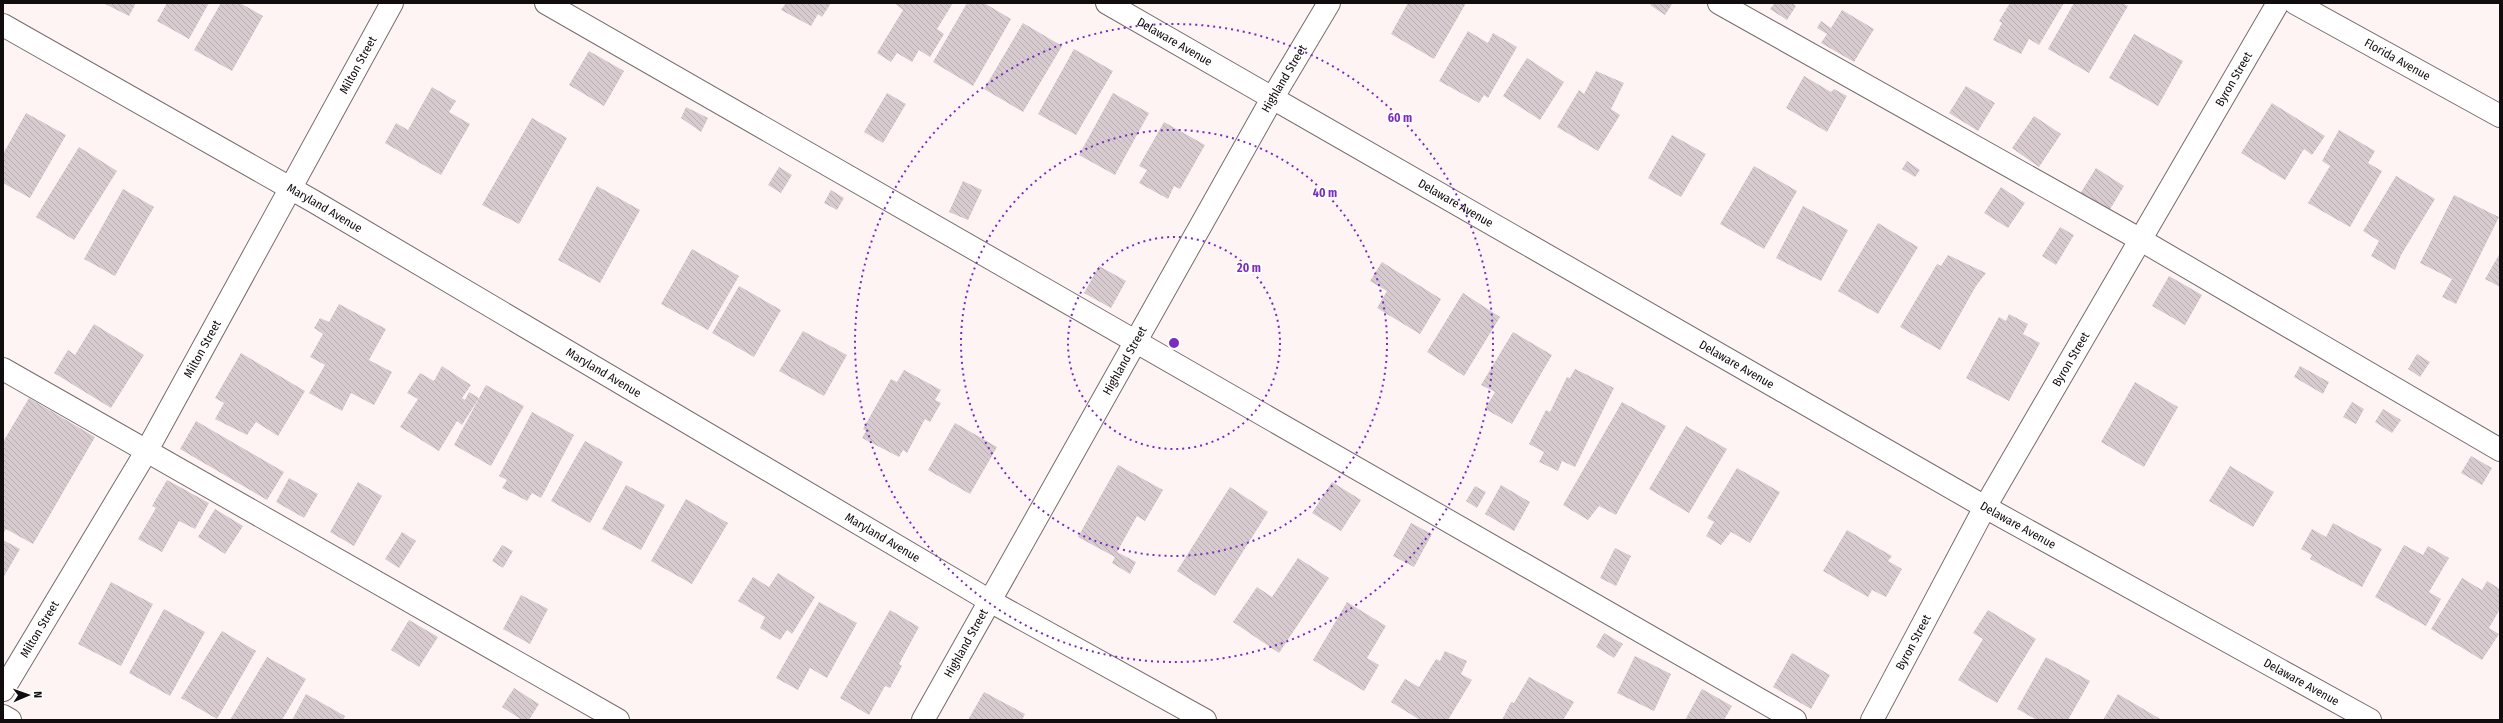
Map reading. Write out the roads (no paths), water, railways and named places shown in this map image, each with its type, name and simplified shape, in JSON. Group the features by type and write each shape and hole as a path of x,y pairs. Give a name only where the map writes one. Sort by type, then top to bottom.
{"street":[{"name":"Milton Street","path":"3,690 146,452 292,189 392,3"},
{"path":"546,3 1795,720"},
{"name":"Delaware Avenue","path":"1107,3 1985,507 2370,720"},
{"name":"Highland Street","path":"923,720 1273,97 1329,3"},
{"path":"1719,3 2140,240 2500,450"},
{"name":"Byron Street","path":"1872,720 1985,507 2278,3"},
{"name":"Florida Avenue","path":"2295,3 2500,116"},
{"name":"Maryland Avenue","path":"3,25 292,189 990,601 1205,720"},
{"path":"3,369 146,452 618,720"},
{"path":"3,716 10,720"}]}
